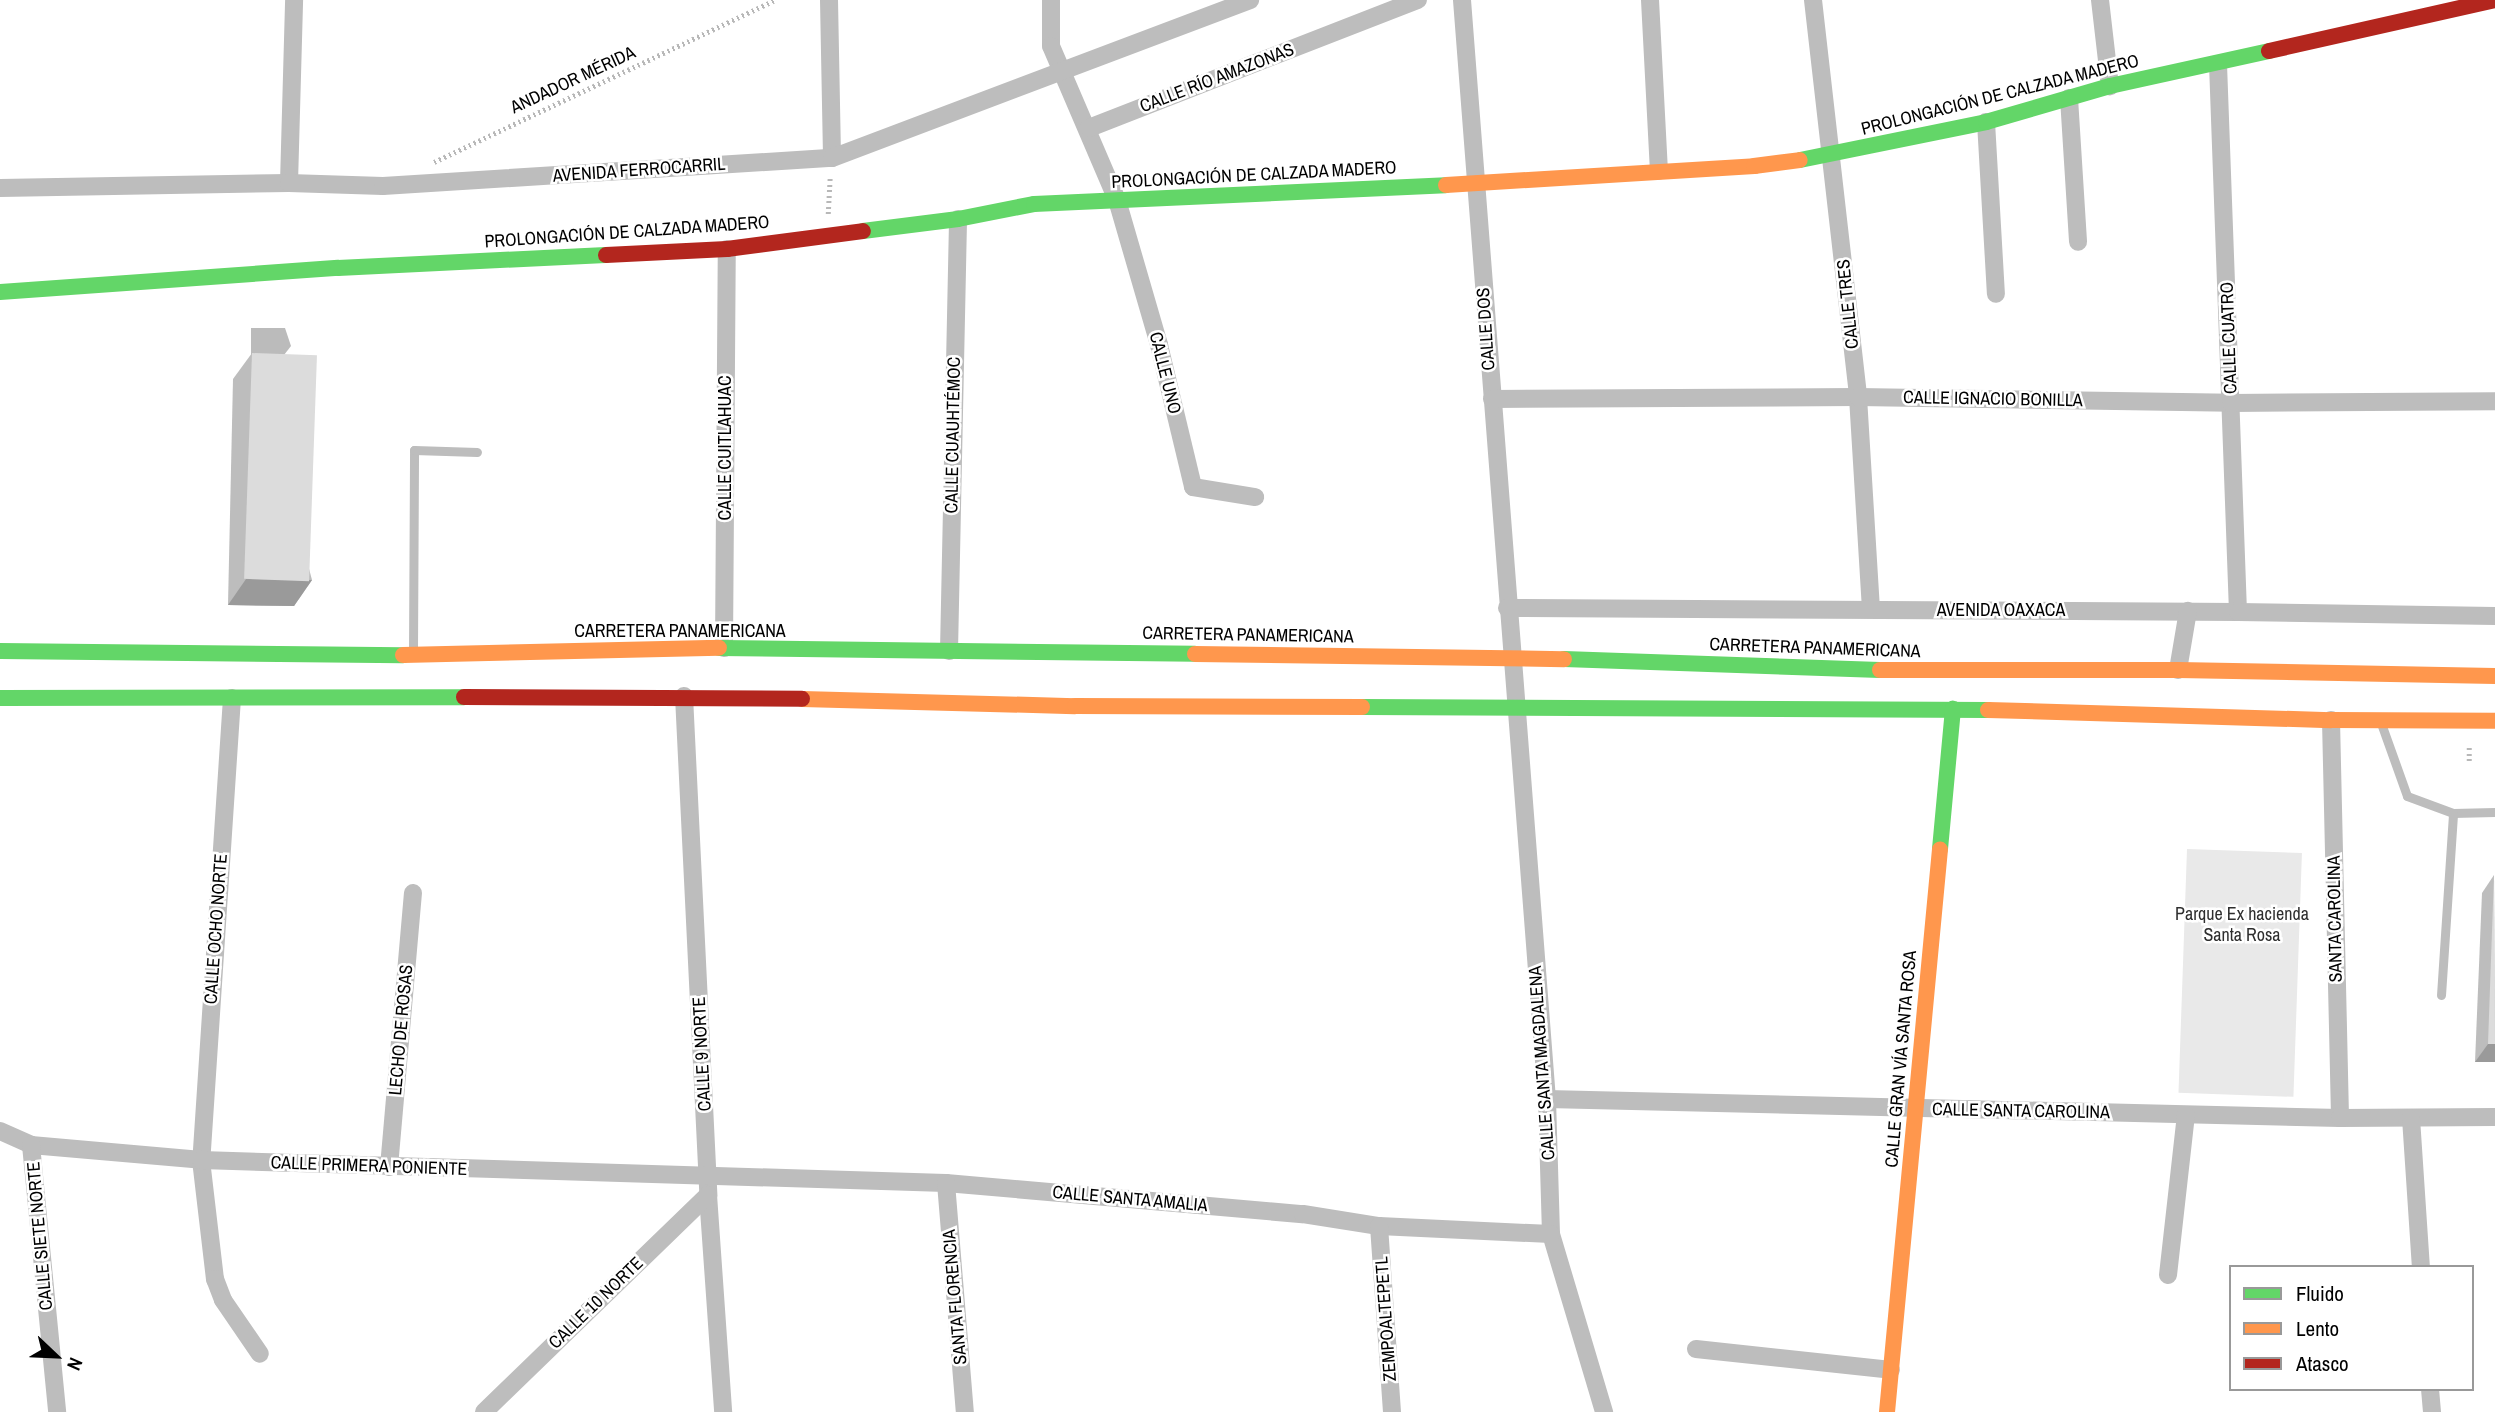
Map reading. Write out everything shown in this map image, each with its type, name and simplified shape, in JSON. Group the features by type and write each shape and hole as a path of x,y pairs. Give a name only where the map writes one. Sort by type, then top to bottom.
{"main road":[{"name":"PROLONGACIÓN DE CALZADA MADERO","path":"0,292 338,268 727,248 958,219 1034,204 1475,184 1754,166 1832,155 1986,122 2110,86 2495,0"},
{"name":"CARRETERA PANAMERICANA","path":"0,651 412,655 724,648 1510,657 1875,670 2178,670 2495,676"},
{"path":"0,698 684,696 1075,706 1953,709 2332,720 2495,721"},
{"name":"CALLE GRAN VÍA SANTA ROSA","path":"1887,1412 1953,709"}],"street":[{"path":"289,183 294,0"},
{"path":"829,0 832,159"},
{"path":"1051,0 1051,46 1089,128 1117,200"},
{"name":"AVENIDA FERROCARRIL","path":"0,188 289,183 383,186 832,159 1250,0"},
{"name":"CALLE RÍO AMAZONAS","path":"1089,128 1418,0"},
{"name":"CALLE DOS","path":"1462,0 1510,657"},
{"path":"1650,0 1659,172"},
{"name":"CALLE TRES","path":"1813,0 1858,397 1871,609"},
{"path":"2099,0 2110,86"},
{"name":"CALLE CUATRO","path":"2218,64 2238,612"},
{"path":"2069,98 2077,242"},
{"path":"1986,122 1996,294"},
{"name":"CALLE UNO","path":"1117,200 1159,345 1193,487 1255,496"},
{"name":"CALLE CUAUHTÉMOC","path":"949,651 958,219"},
{"name":"CALLE CUITLAHUAC","path":"724,648 727,248"},
{"name":"CALLE IGNACIO BONILLA","path":"1492,399 1858,397 2231,403 2495,401"},
{"name":"AVENIDA OAXACA","path":"1507,608 2188,611 2495,616"},
{"path":"2178,670 2188,611"},
{"name":"CALLE SANTA MAGDALENA","path":"1510,657 1547,1100 1551,1234 1604,1412"},
{"name":"CALLE 9 NORTE","path":"684,696 708,1195 723,1412"},
{"name":"CALLE OCHO NORTE","path":"232,698 201,1160 215,1279 223,1300 260,1353"},
{"name":"SANTA CAROLINA","path":"2332,720 2340,1118"},
{"name":"LECHO DE ROSAS","path":"389,1167 413,893"},
{"name":"CALLE SANTA CAROLINA","path":"1547,1100 2340,1118 2495,1117"},
{"path":"2168,1275 2186,1115"},
{"path":"2411,1118 2421,1265"},
{"name":"CALLE PRIMERA PONIENTE","path":"0,1131 31,1144 201,1160 708,1175"},
{"name":"CALLE SIETE NORTE","path":"31,1144 57,1412"},
{"name":"CALLE SANTA AMALIA","path":"708,1175 946,1183 1303,1214 1379,1226 1551,1234"},
{"name":"SANTA FLORENCIA","path":"946,1183 965,1412"},
{"name":"CALLE 10 NORTE","path":"484,1412 708,1195"},
{"name":"ZEMPOALTEPETL","path":"1379,1226 1392,1412"},
{"path":"1696,1349 1891,1370"},
{"path":"2430,1391 2432,1412"}],"lane":[{"path":"412,655 414,450 477,452"},
{"path":"2380,721 2407,796 2453,813 2495,812"},
{"path":"2441,995 2453,813"}],"path":[{"name":"ANDADOR MÉRIDA","path":"421,168 775,0"},
{"path":"827,236 832,159"}],"green space":[{"name":"Parque Ex hacienda Santa Rosa","path":"2187,849 2302,853 2293,1097 2178,1093"}],"shaded area":[{"path":"251,328 285,328 291,346 284,355 251,355"}],"building":[{"path":"252,353 317,355 309,581 244,579"},
{"path":"2494,875 2495,1044 2488,1044"}],"traffic: fast":[{"path":"1800,160 1986,122 2110,86 2269,51"},
{"path":"863,231 958,219 1034,204 1446,185"},
{"path":"0,292 338,268 606,255"},
{"path":"719,648 1195,654"},
{"path":"0,651 403,655"},
{"path":"1564,659 1880,670"},
{"path":"0,698 464,697"},
{"path":"1362,707 1988,710"},
{"path":"1940,849 1953,709"}],"traffic: slow":[{"path":"1446,185 1754,166 1800,160"},
{"path":"403,655 719,648"},
{"path":"1195,654 1564,659"},
{"path":"1880,670 2178,670 2495,676"},
{"path":"802,699 1075,706 1362,707"},
{"path":"1988,710 2331,720 2495,721"},
{"path":"1887,1412 1940,849"}],"traffic: jam":[{"path":"2269,51 2495,0"},
{"path":"606,255 727,249 863,231"},
{"path":"464,697 802,699"}]}
